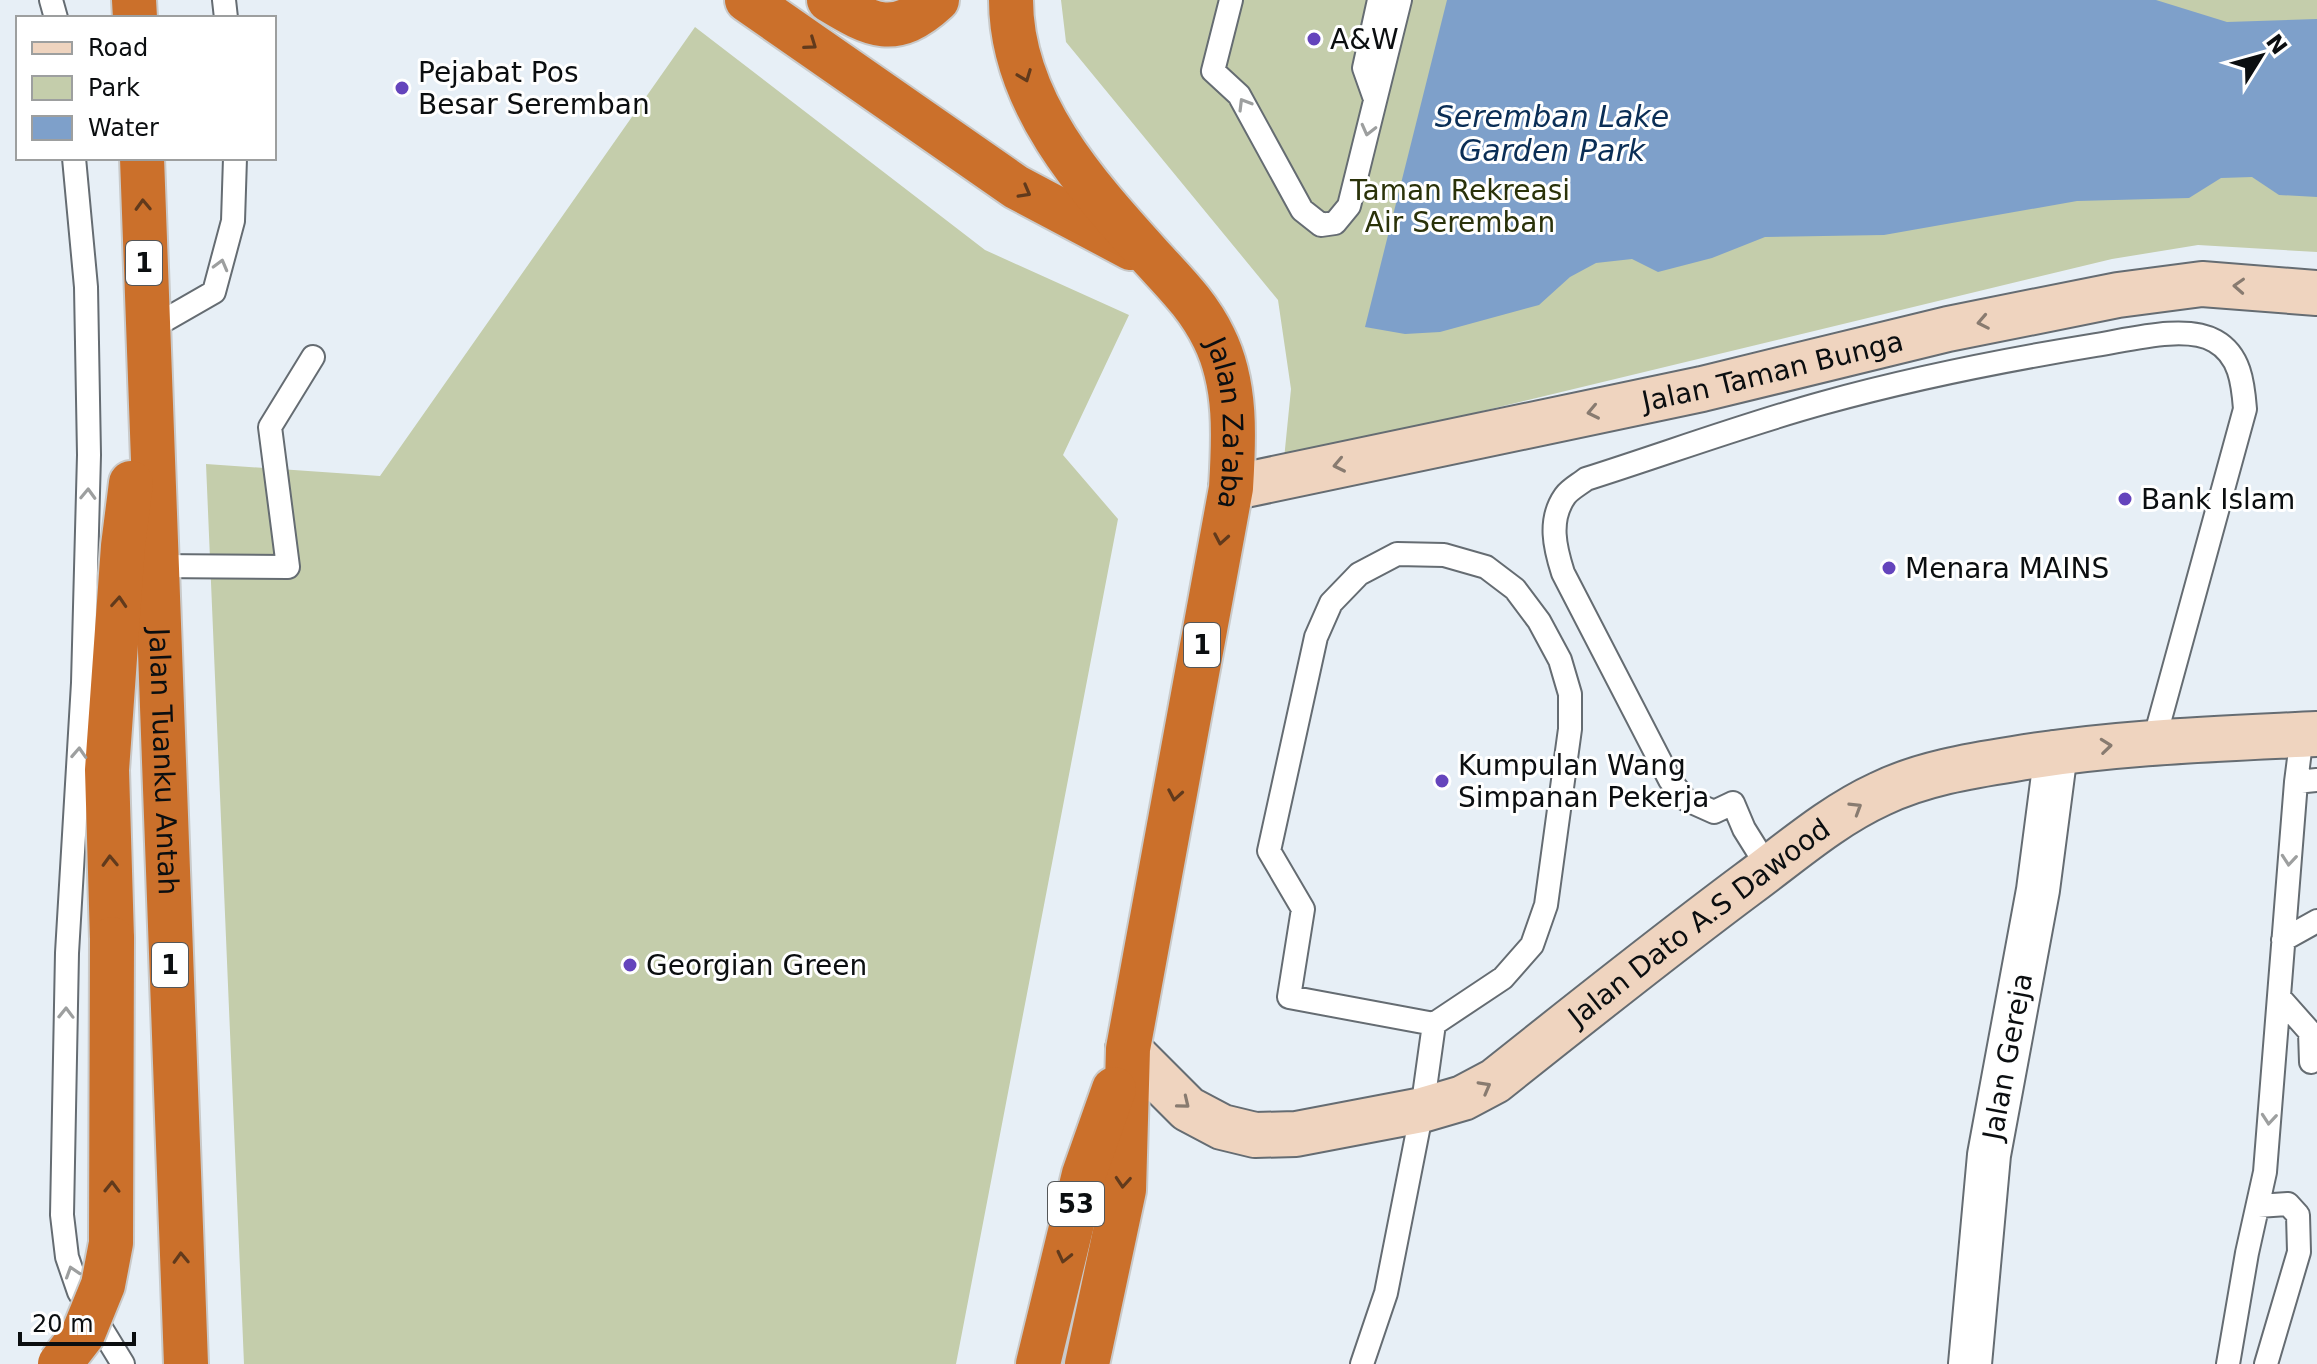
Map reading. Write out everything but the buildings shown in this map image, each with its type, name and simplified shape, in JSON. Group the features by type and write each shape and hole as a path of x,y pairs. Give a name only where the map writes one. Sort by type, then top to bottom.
{"highway":[{"name":"1","path":"747,0 1016,187 1155,261"},
{"path":"829,0 863,20 897,26 925,11 937,0"},
{"name":"Jalan Za'aba","path":"1011,0 1013,41 1024,77 1050,128 1088,183 1194,302 1216,341 1228,384 1235,432 1231,488 1128,1049 1124,1190 1087,1364"},
{"name":"Jalan Tuanku Antah","path":"142,160 186,1364"},
{"path":"60,1364 83,1334 103,1285 111,1243 112,939 107,770 123,546 147,349"},
{"name":"Jalan Za'aba","path":"1038,1364 1084,1174 1128,1049"}],"street":[{"name":"Jalan Taman Bunga","path":"1231,488 1702,389 1948,329 2118,295 2202,284 2317,293"},
{"name":"Jalan Dato A.S Dawood","path":"1128,1049 1188,1109 1222,1127 1255,1135 1309,1132 1422,1110 1463,1098 1495,1081 1651,957 1820,830 1878,794 1917,779 1953,770 2056,752 2154,741 2310,735"},
{"name":"Jalan Gereja","path":"1970,1364 1989,1155 2038,890 2056,752"}],"lane":[{"path":"1376,100 1364,68 1379,0"},
{"path":"1232,1 1213,71 1239,95 1302,210 1321,225 1335,223 1349,206 1400,0"},
{"path":"74,160 86,287 89,455 83,683 67,953 62,1215 67,1257 79,1292 123,1364"},
{"path":"147,349 214,292 233,221 235,160"},
{"path":"1769,869 1744,829 1733,803 1714,812 1685,799 1670,780 1563,573 1553,544 1556,518 1565,494 1586,479 1822,403 1976,365 2193,332 2216,341 2234,358 2243,382 2245,409 2154,741"},
{"path":"155,566 288,567 270,427 313,357"},
{"path":"1362,1364 1386,1293 1422,1110 1434,1024 1503,978 1532,945 1548,891 1570,729 1570,694 1560,660 1539,621 1515,589 1486,567 1444,555 1397,554 1359,574 1331,603 1316,637 1269,851 1303,909 1289,997 1434,1024"},
{"path":"2228,1364 2265,1172 2283,940 2310,735"},
{"path":"2283,940 2317,921"},
{"path":"2279,997 2310,1032 2311,1062"},
{"path":"2258,1206 2288,1204 2298,1215 2299,1252 2266,1364"}],"green space":[{"name":"Taman Rekreasi Air Seremban","path":"1061,0 2317,0 2317,252 2198,245 2112,259 1284,459 1291,389 1278,300 1066,42"},
{"name":"Georgian Green","path":"695,27 985,250 1129,315 1063,455 1118,519 956,1364 244,1364 206,464 380,476"}],"water":[{"name":"Seremban Lake Garden Park","path":"1447,0 2156,0 2227,22 2317,19 2317,197 2279,195 2252,177 2221,178 2189,198 2077,201 1884,235 1765,237 1712,258 1658,272 1632,259 1596,263 1570,277 1539,305 1440,332 1405,334 1365,327"}],"place":[{"name":"A&W","path":"1314,39"},
{"name":"Pejabat Pos Besar Seremban","path":"402,88"},
{"name":"Bank Islam","path":"2125,499"},
{"name":"Menara MAINS","path":"1889,568"},
{"name":"Kumpulan Wang Simpanan Pekerja","path":"1442,781"},
{"name":"Georgian Green","path":"630,965"}]}
